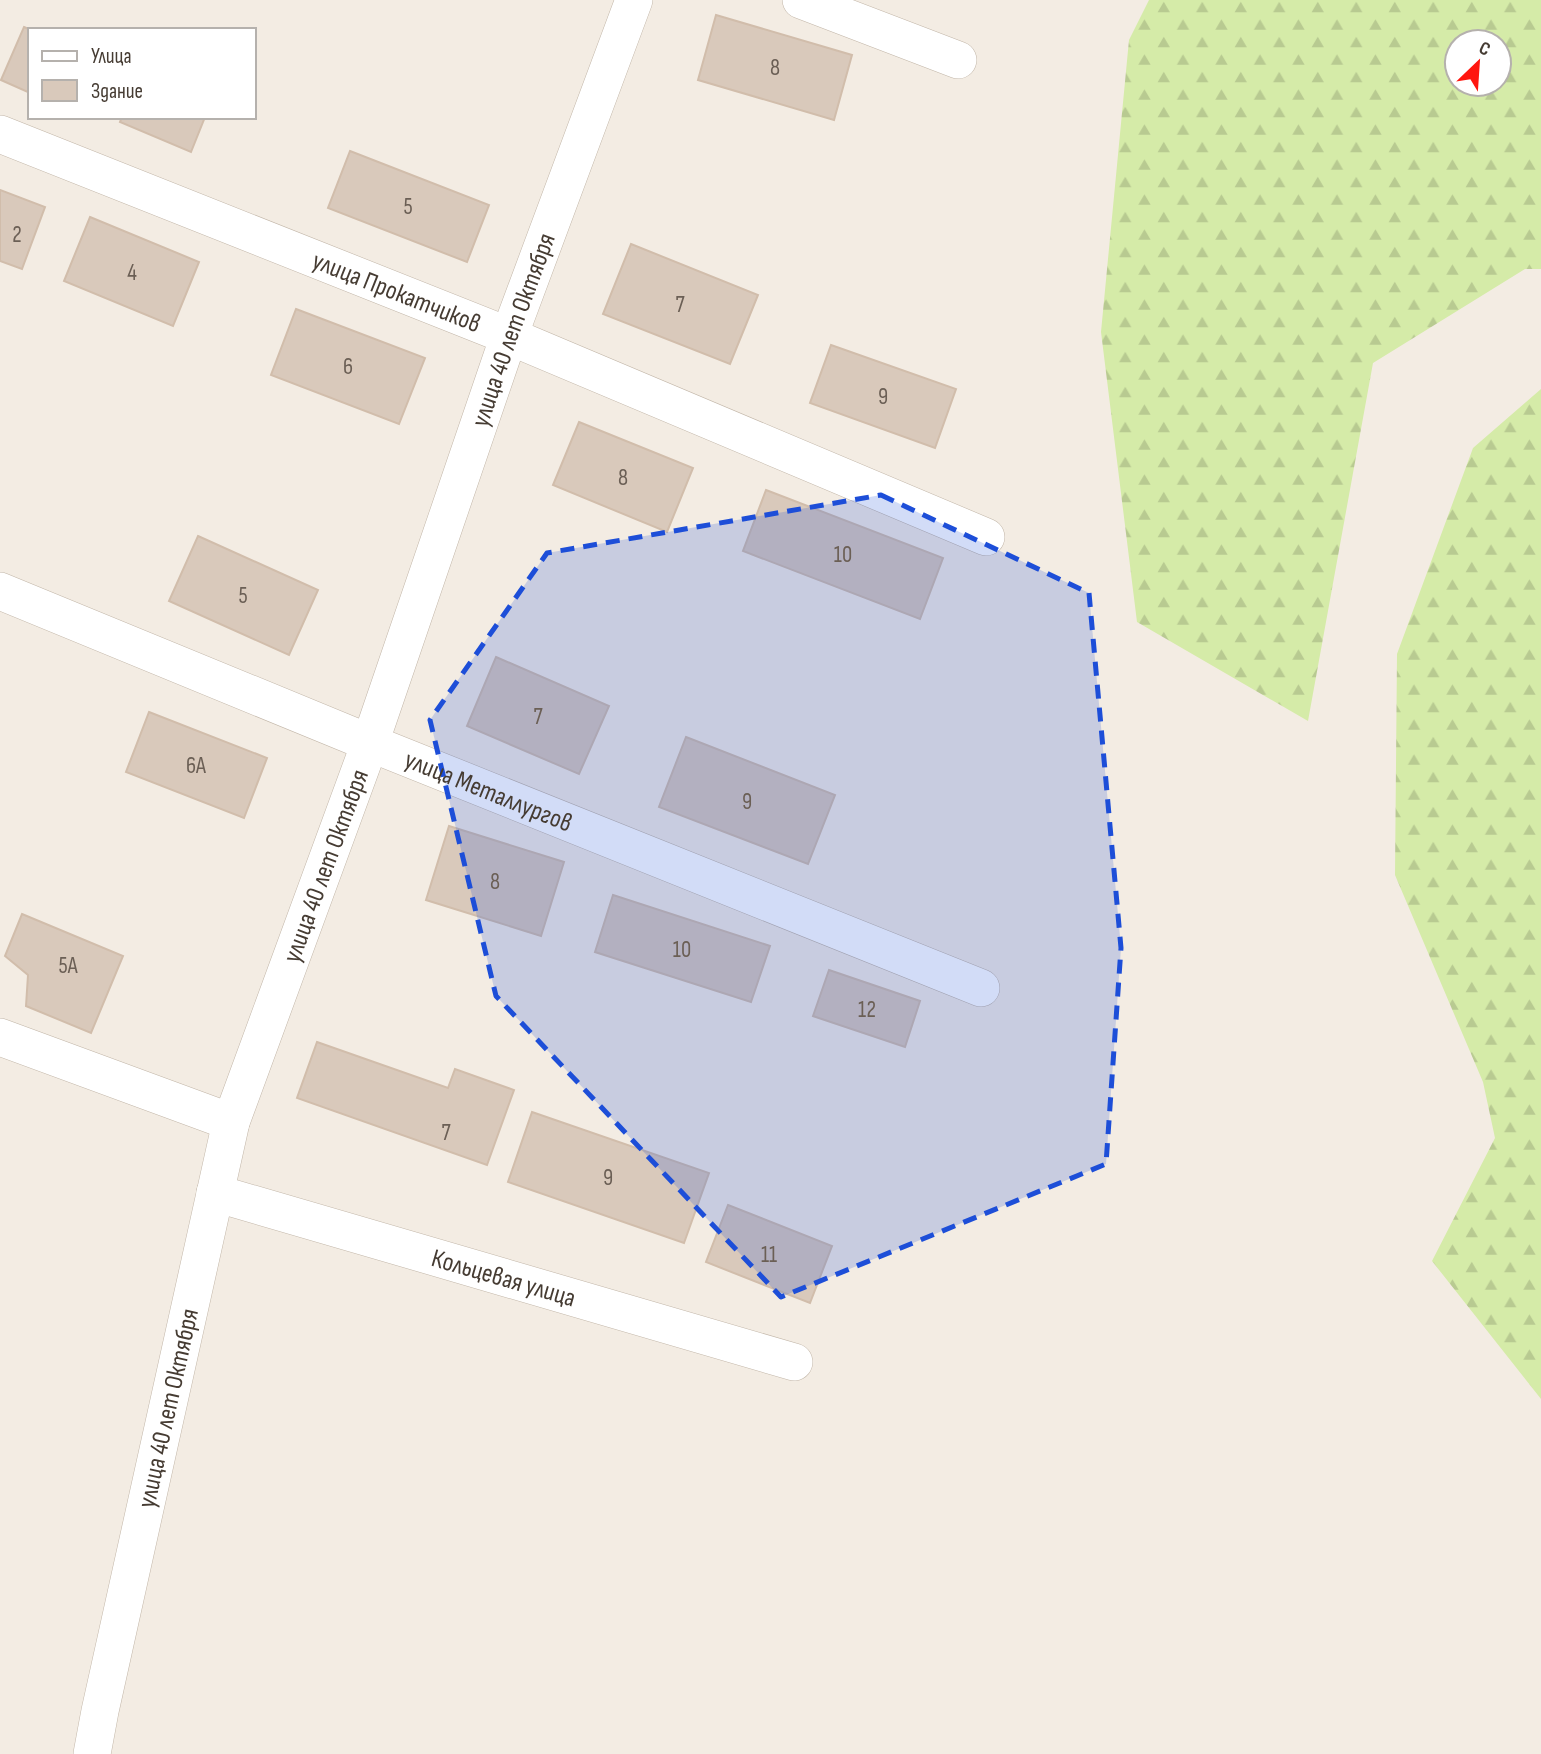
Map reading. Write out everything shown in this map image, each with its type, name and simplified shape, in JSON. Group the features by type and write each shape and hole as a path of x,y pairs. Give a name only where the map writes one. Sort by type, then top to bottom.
{"street":[{"name":"улица 40 лет Октября","path":"92,1754 231,1122 370,743 509,336 634,0"},
{"path":"801,0 958,60"},
{"name":"улица Прокатчиков","path":"0,134 509,336 986,537"},
{"name":"улица Металлургов","path":"0,591 981,988"},
{"path":"0,1037 231,1122"},
{"name":"Кольцевая улица","path":"215,1193 794,1362"}],"highlighted area":[{"path":"881,495 1089,593 1121,948 1106,1164 781,1297 496,996 430,720 547,553"}],"green space":[{"path":"1149,0 1541,0 1541,269 1525,269 1373,363 1308,721 1137,622 1101,332 1129,40"},
{"path":"1541,389 1541,1399 1432,1261 1495,1138 1483,1082 1395,875 1397,654 1473,448"}],"building":[{"path":"716,15 852,55 834,120 698,80"},
{"path":"24,27 28,29 28,92 1,80"},
{"path":"121,119 204,119 191,152 120,122"},
{"path":"350,151 489,205 467,262 328,208"},
{"path":"0,190 45,207 22,269 0,261"},
{"path":"90,217 199,262 173,326 64,281"},
{"path":"631,244 758,295 730,364 603,314"},
{"path":"296,309 425,358 399,424 271,375"},
{"path":"831,345 956,389 935,448 810,403"},
{"path":"579,422 693,468 667,532 553,485"},
{"path":"766,490 943,558 920,619 743,551"},
{"path":"198,536 318,590 289,655 169,601"},
{"path":"496,657 609,706 579,774 467,726"},
{"path":"149,712 267,758 244,818 126,772"},
{"path":"686,737 835,795 808,864 659,807"},
{"path":"449,826 564,862 541,936 426,900"},
{"path":"613,895 770,946 751,1002 595,952"},
{"path":"22,914 123,956 91,1033 26,1006 28,975 5,956"},
{"path":"829,970 920,1001 905,1047 813,1016"},
{"path":"317,1042 448,1088 455,1069 514,1090 487,1165 297,1098"},
{"path":"532,1112 709,1173 684,1243 508,1182"},
{"path":"728,1205 832,1246 810,1303 706,1262"}]}
